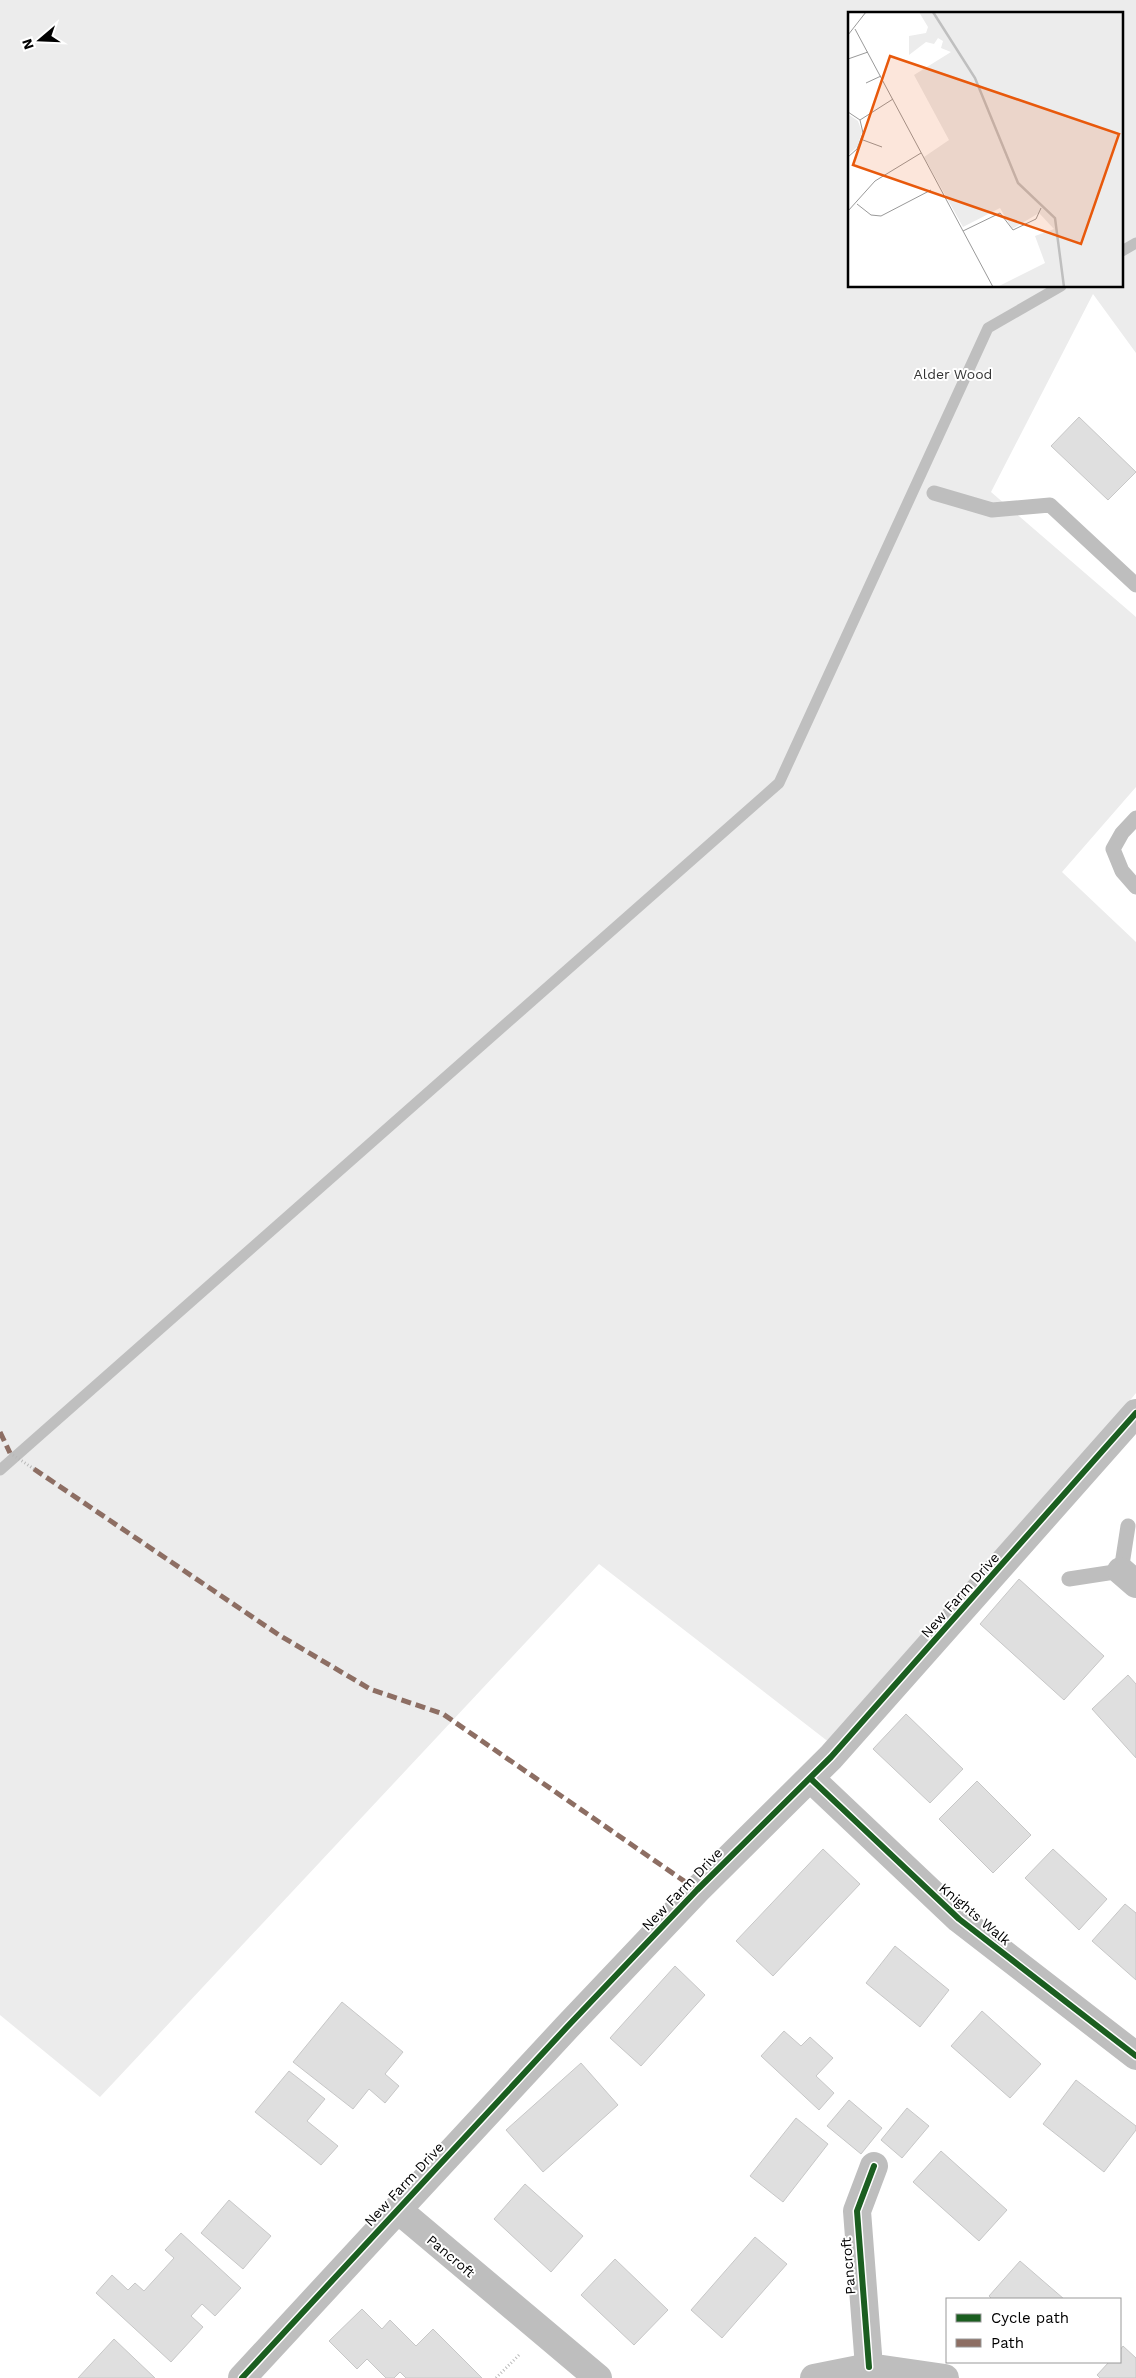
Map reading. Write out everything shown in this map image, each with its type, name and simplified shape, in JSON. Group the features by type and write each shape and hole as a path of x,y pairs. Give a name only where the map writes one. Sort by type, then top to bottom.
{"street":[{"name":"New Farm Drive","path":"242,2378 670,1919 810,1778 991,1580 1136,1414"},
{"name":"Knights Walk","path":"810,1778 959,1919 1136,2056"},
{"name":"Pancroft","path":"869,2367 857,2211 874,2166"},
{"name":"Pancroft","path":"397,2210 598,2378"},
{"path":"814,2378 869,2367 945,2378"}],"lane":[{"path":"934,493 992,510 1050,505 1136,585"},
{"path":"1136,818 1122,833 1113,849 1122,871 1136,887"},
{"path":"1069,1579 1129,1578 1128,1526"}],"path":[{"path":"10,1453 32,1468"}],"green space":[{"name":"Alder Wood","path":"0,0 1136,0 1136,353 1093,294 991,492 1136,617 1136,787 1062,872 1136,942 1136,1393 1051,1499 830,1743 599,1564 100,2097 0,2015"}],"building":[{"path":"1079,417 1136,472 1108,500 1051,446"},
{"path":"1019,1579 1104,1656 1064,1700 980,1624"},
{"path":"1128,1675 1136,1684 1136,1758 1092,1709"},
{"path":"906,1714 963,1769 930,1803 873,1749"},
{"path":"977,1781 1031,1835 993,1873 939,1819"},
{"path":"823,1849 860,1884 773,1976 736,1941"},
{"path":"1053,1849 1107,1899 1079,1930 1025,1878"},
{"path":"1125,1904 1136,1913 1136,1980 1092,1941"},
{"path":"895,1946 949,1990 920,2027 866,1983"},
{"path":"675,1966 705,1995 641,2066 610,2038"},
{"path":"342,2002 403,2052 385,2074 399,2086 385,2103 369,2089 353,2109 293,2062"},
{"path":"982,2011 1041,2064 1010,2098 951,2046"},
{"path":"784,2031 801,2046 810,2037 833,2058 816,2076 834,2093 819,2110 761,2056"},
{"path":"581,2063 618,2105 543,2172 506,2130"},
{"path":"289,2071 325,2099 307,2121 338,2146 321,2165 255,2112"},
{"path":"1076,2080 1136,2126 1136,2130 1104,2172 1043,2124"},
{"path":"849,2100 882,2128 861,2154 827,2126"},
{"path":"907,2108 929,2126 902,2158 881,2140"},
{"path":"796,2118 828,2144 783,2202 750,2176"},
{"path":"941,2151 1007,2210 979,2241 913,2182"},
{"path":"525,2184 583,2236 551,2272 494,2219"},
{"path":"229,2200 271,2236 243,2269 201,2233"},
{"path":"181,2233 241,2288 215,2316 202,2304 191,2316 203,2327 171,2362 96,2293 112,2275 128,2290 135,2283 144,2291 174,2258 165,2250"},
{"path":"755,2237 787,2264 722,2338 691,2310"},
{"path":"615,2259 668,2310 634,2345 581,2295"},
{"path":"1020,2261 1063,2298 991,2298 989,2296"},
{"path":"362,2309 382,2329 390,2320 416,2346 433,2329 482,2378 406,2378 400,2372 394,2378 386,2378 367,2359 357,2369 329,2341"},
{"path":"114,2339 155,2378 78,2378"},
{"path":"1123,2346 1136,2358 1136,2378 1100,2378 1097,2375 1108,2363 1121,2363 1121,2349"}],"waterway":[{"path":"1124,250 1136,243"},
{"path":"0,1470 779,783 988,328 1058,288"}],"marked path":[{"path":"0,1432 10,1453"},
{"path":"34,1469 279,1635 370,1689 443,1714 697,1890"}],"cycle path":[{"path":"242,2378 567,2027 697,1890 831,1757 1136,1413"},
{"path":"810,1778 959,1919 1136,2056"},
{"path":"869,2367 857,2211 874,2166"}]}
